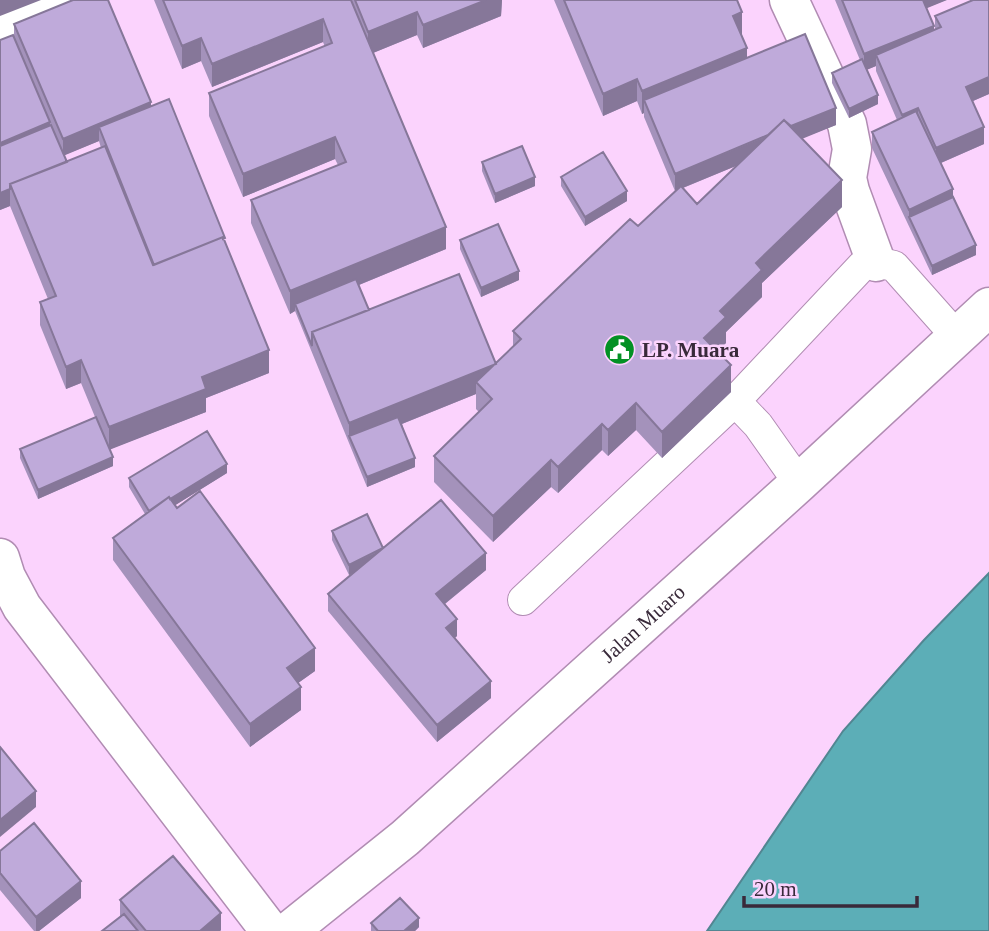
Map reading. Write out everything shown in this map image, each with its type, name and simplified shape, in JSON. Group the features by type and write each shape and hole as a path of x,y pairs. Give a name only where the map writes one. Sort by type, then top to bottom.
{"main road":[{"path":"0,32 79,0"},
{"path":"789,0 849,131 852,149 847,178 876,262"},
{"name":"Jalan Muaro","path":"289,931 405,838 799,483 989,307"},
{"path":"0,558 6,577 11,615 270,931"}],"lane":[{"path":"523,600 734,401 862,266 876,262 894,266 958,338"},
{"path":"734,401 758,425 799,483"}],"shaded area":[{"path":"989,573 989,931 707,931 843,731 924,640"}],"building":[{"path":"73,0 108,0 151,102 63,139 14,24"},
{"path":"163,0 351,0 446,227 290,291 251,200 346,162 335,137 243,174 209,93 332,43 323,19 212,64 201,38 182,46"},
{"path":"355,0 486,0 423,25 417,12 368,32"},
{"path":"564,0 737,0 742,12 733,16 747,48 642,91 637,79 603,94"},
{"path":"842,0 923,0 934,26 864,54"},
{"path":"973,0 989,0 989,77 966,87 984,127 936,148 918,108 902,115 876,55 941,27 935,16"},
{"path":"805,34 836,108 791,126 784,120 768,135 675,174 644,100"},
{"path":"13,35 50,122 0,143 0,40"},
{"path":"862,59 878,95 849,109 832,73"},
{"path":"169,99 225,238 154,265 99,127"},
{"path":"916,111 953,189 909,210 872,132"},
{"name":"LP. Muara","path":"784,120 842,180 756,263 762,270 720,311 726,317 704,338 731,365 662,432 636,403 608,430 602,424 558,467 551,460 493,516 434,456 492,399 476,382 521,339 513,331 630,219 638,226 681,186 697,204"},
{"path":"51,125 67,162 10,184 10,189 0,193 0,146"},
{"path":"105,146 153,265 223,237 269,350 202,377 206,389 109,427 81,360 66,367 40,302 56,296 10,184"},
{"path":"522,146 535,177 495,194 482,162"},
{"path":"603,152 627,191 585,217 561,177"},
{"path":"953,197 976,245 932,266 909,217"},
{"path":"498,224 519,271 481,288 460,240"},
{"path":"459,274 496,364 349,423 312,332"},
{"path":"356,279 369,310 312,332 312,346 295,304"},
{"path":"96,417 113,457 38,490 20,449"},
{"path":"398,417 415,458 367,477 349,436"},
{"path":"207,431 227,464 149,511 129,478"},
{"path":"200,491 315,648 287,668 301,687 250,724 113,538 169,497 177,508"},
{"path":"441,500 486,553 436,594 457,619 446,628 491,681 437,725 328,594"},
{"path":"367,514 383,548 349,565 332,531"},
{"path":"0,747 36,791 0,820"},
{"path":"34,823 81,881 36,917 0,873 0,851"},
{"path":"173,856 221,913 200,931 146,931 120,900"},
{"path":"400,898 419,918 404,931 378,931 371,923"},
{"path":"124,914 138,931 102,931"}],"place":[{"name":"LP. Muara","path":"619,350"}]}
